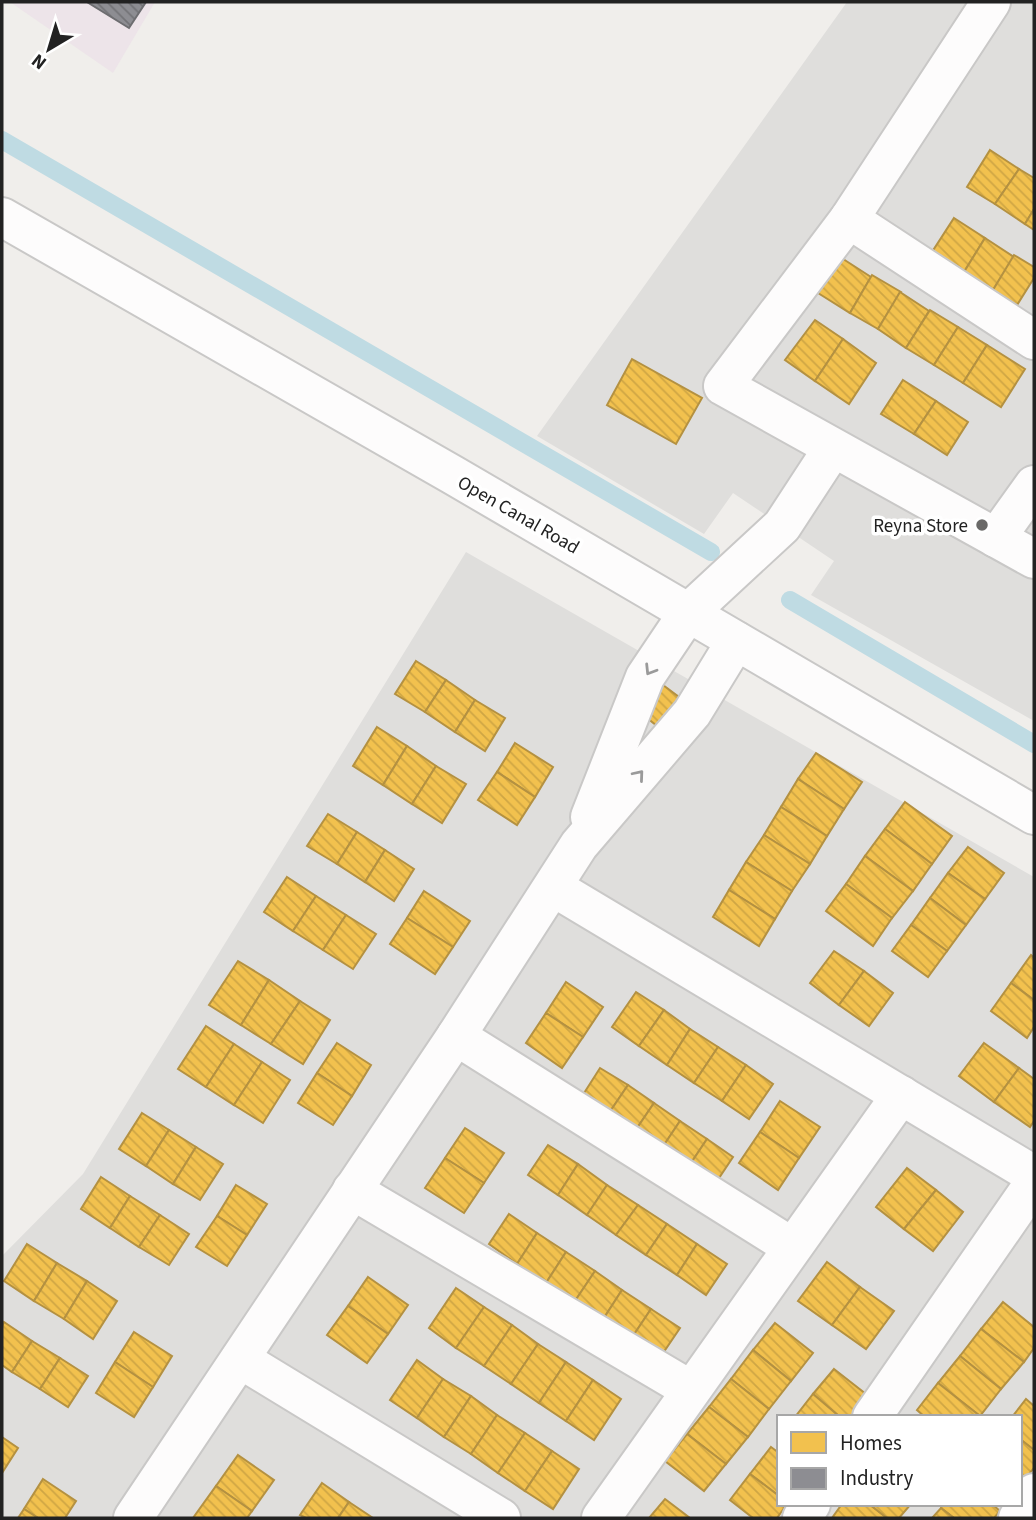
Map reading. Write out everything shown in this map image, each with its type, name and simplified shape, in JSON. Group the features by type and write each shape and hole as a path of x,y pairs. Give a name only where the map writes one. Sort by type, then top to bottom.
{"street":[{"path":"991,2 849,219 723,386 1034,559"},
{"name":"Open Canal Road","path":"2,217 453,475 1034,815"},
{"path":"849,219 1034,341"},
{"path":"579,845 645,677 688,613 782,526 833,448"},
{"path":"996,538 1034,485"},
{"path":"133,1518 456,1036 579,845 692,713 736,642"},
{"path":"552,887 1034,1175"},
{"path":"456,1036 792,1247"},
{"path":"601,1518 901,1096"},
{"path":"873,1415 1034,1183"},
{"path":"352,1190 691,1390"},
{"path":"240,1359 501,1518"},
{"path":"1018,1518 1034,1493"}],"shaded area":[{"path":"10,2 155,2 113,73"},
{"path":"847,2 1034,2 1034,721 811,595 834,561 733,493 704,534 537,436"},
{"path":"466,552 1034,877 1034,1518 2,1518 2,1256 83,1174"}],"building: Homes":[{"path":"990,150 1019,169 995,204 967,187"},
{"path":"1019,169 1034,178 1034,209 1025,224 995,204"},
{"path":"1034,209 1034,230 1025,224"},
{"path":"954,218 985,238 964,272 932,252"},
{"path":"985,238 1014,257 993,290 964,272"},
{"path":"1014,255 1034,267 1034,278 1017,305 993,290"},
{"path":"840,257 871,277 850,313 818,293"},
{"path":"872,275 901,292 878,329 850,313"},
{"path":"900,292 929,311 906,348 878,329"},
{"path":"930,310 958,327 934,365 906,348"},
{"path":"815,320 843,339 815,381 785,360"},
{"path":"958,327 987,345 963,383 934,365"},
{"path":"843,339 876,363 849,404 815,381"},
{"path":"987,345 1025,369 1001,407 963,383"},
{"path":"632,359 702,398 676,444 607,405"},
{"path":"903,380 936,401 914,434 881,414"},
{"path":"936,401 968,422 947,455 914,434"},
{"path":"416,661 446,680 425,712 395,694"},
{"path":"446,680 475,700 455,732 425,712"},
{"path":"663,685 683,700 661,729 642,714"},
{"path":"475,700 505,718 485,751 455,732"},
{"path":"377,727 407,746 383,785 353,766"},
{"path":"515,743 553,767 535,797 497,772"},
{"path":"407,746 436,766 412,804 383,785"},
{"path":"816,753 862,782 844,809 798,779"},
{"path":"436,766 466,784 442,823 412,804"},
{"path":"497,772 535,797 517,825 478,800"},
{"path":"798,779 844,809 827,836 781,807"},
{"path":"905,802 952,836 932,864 885,829"},
{"path":"781,807 827,836 810,864 764,835"},
{"path":"328,814 357,832 337,864 307,846"},
{"path":"885,829 932,864 913,891 865,856"},
{"path":"357,832 385,850 365,882 337,864"},
{"path":"764,835 810,864 792,891 746,862"},
{"path":"968,847 1004,873 985,899 948,873"},
{"path":"385,850 414,869 394,901 365,882"},
{"path":"865,856 913,891 892,918 846,884"},
{"path":"746,862 792,891 775,919 729,890"},
{"path":"948,873 985,899 966,925 930,898"},
{"path":"287,877 316,896 293,931 264,912"},
{"path":"846,884 892,918 873,946 826,911"},
{"path":"729,890 775,919 759,946 713,917"},
{"path":"424,891 470,921 453,947 407,918"},
{"path":"316,896 346,915 323,950 293,931"},
{"path":"930,898 966,925 947,951 911,925"},
{"path":"346,915 376,934 353,969 323,950"},
{"path":"407,918 453,947 435,974 390,944"},
{"path":"911,925 947,951 928,977 892,951"},
{"path":"834,951 864,971 839,1005 810,983"},
{"path":"1031,955 1034,958 1034,1000 1011,983"},
{"path":"238,961 269,980 241,1025 209,1005"},
{"path":"864,971 893,993 869,1026 839,1005"},
{"path":"269,980 300,1001 271,1044 241,1025"},
{"path":"566,982 603,1007 583,1037 546,1013"},
{"path":"1011,983 1034,1000 1034,1027 1027,1038 991,1011"},
{"path":"636,992 664,1010 639,1046 612,1027"},
{"path":"300,1001 330,1020 303,1064 271,1044"},
{"path":"664,1010 690,1029 667,1065 639,1046"},
{"path":"546,1013 583,1037 562,1068 526,1043"},
{"path":"206,1026 234,1044 206,1087 178,1069"},
{"path":"690,1029 718,1047 694,1083 667,1065"},
{"path":"337,1043 371,1065 352,1096 317,1073"},
{"path":"984,1043 1019,1068 994,1102 959,1076"},
{"path":"234,1044 262,1062 234,1105 206,1087"},
{"path":"718,1047 746,1065 722,1101 694,1083"},
{"path":"262,1062 290,1080 263,1123 234,1105"},
{"path":"746,1065 773,1084 749,1119 722,1101"},
{"path":"600,1068 628,1085 605,1119 579,1101"},
{"path":"1019,1068 1034,1079 1034,1121 1030,1127 994,1102"},
{"path":"317,1073 352,1096 333,1125 298,1103"},
{"path":"628,1085 654,1103 631,1137 605,1119"},
{"path":"780,1101 820,1127 799,1158 760,1132"},
{"path":"654,1103 680,1121 658,1154 631,1137"},
{"path":"142,1113 169,1130 146,1166 119,1149"},
{"path":"680,1121 707,1139 685,1172 658,1154"},
{"path":"465,1128 504,1153 484,1183 445,1158"},
{"path":"169,1130 196,1147 173,1184 146,1166"},
{"path":"760,1132 799,1158 778,1190 739,1163"},
{"path":"707,1139 733,1157 711,1190 685,1172"},
{"path":"548,1145 578,1164 558,1195 528,1175"},
{"path":"196,1147 223,1164 200,1200 173,1184"},
{"path":"445,1158 484,1183 464,1213 425,1188"},
{"path":"578,1164 607,1185 587,1215 558,1195"},
{"path":"907,1168 936,1190 904,1229 876,1207"},
{"path":"101,1177 130,1196 110,1228 81,1209"},
{"path":"236,1185 267,1204 247,1235 217,1216"},
{"path":"607,1185 638,1205 616,1235 587,1215"},
{"path":"936,1190 963,1212 933,1251 904,1229"},
{"path":"130,1196 160,1215 139,1247 110,1228"},
{"path":"638,1205 667,1224 646,1255 616,1235"},
{"path":"509,1214 537,1233 517,1264 489,1244"},
{"path":"160,1215 189,1234 169,1265 139,1247"},
{"path":"217,1216 247,1235 227,1266 196,1247"},
{"path":"667,1224 697,1244 677,1275 646,1255"},
{"path":"537,1233 566,1252 546,1283 517,1264"},
{"path":"27,1244 57,1263 34,1301 4,1281"},
{"path":"697,1244 727,1264 706,1295 677,1275"},
{"path":"566,1252 595,1271 575,1301 546,1283"},
{"path":"827,1262 860,1287 832,1325 798,1301"},
{"path":"57,1263 87,1281 64,1319 34,1301"},
{"path":"595,1271 622,1290 602,1321 575,1301"},
{"path":"368,1277 408,1305 388,1334 348,1306"},
{"path":"87,1281 117,1301 93,1339 64,1319"},
{"path":"860,1287 894,1311 866,1349 832,1325"},
{"path":"456,1288 484,1307 456,1348 429,1328"},
{"path":"622,1290 651,1309 631,1339 602,1321"},
{"path":"1003,1302 1034,1327 1034,1348 1024,1362 981,1329"},
{"path":"348,1306 388,1334 367,1363 327,1335"},
{"path":"484,1307 512,1325 484,1366 456,1348"},
{"path":"651,1309 680,1328 659,1359 631,1339"},
{"path":"4,1322 32,1341 12,1372 2,1365"},
{"path":"775,1323 813,1353 791,1381 753,1350"},
{"path":"512,1325 538,1344 511,1384 484,1366"},
{"path":"981,1329 1024,1362 1001,1389 960,1356"},
{"path":"134,1332 172,1356 153,1387 115,1362"},
{"path":"32,1341 60,1358 40,1389 12,1372"},
{"path":"538,1344 566,1362 539,1403 511,1384"},
{"path":"753,1350 791,1381 769,1409 731,1379"},
{"path":"960,1356 1001,1389 979,1415 938,1383"},
{"path":"60,1358 88,1376 68,1407 40,1389"},
{"path":"417,1360 443,1379 417,1418 390,1400"},
{"path":"115,1362 153,1387 134,1417 96,1393"},
{"path":"566,1362 593,1380 566,1421 539,1403"},
{"path":"834,1369 871,1398 858,1415 838,1415 813,1394"},
{"path":"443,1379 471,1396 444,1437 417,1418"},
{"path":"731,1379 769,1409 748,1437 709,1407"},
{"path":"593,1380 621,1399 594,1440 566,1421"},
{"path":"938,1383 979,1415 923,1415 917,1410"},
{"path":"813,1394 838,1415 797,1415"},
{"path":"471,1396 497,1415 471,1454 444,1437"},
{"path":"1026,1399 1034,1406 1034,1450 1022,1441 1022,1415 1014,1415"},
{"path":"709,1407 748,1437 726,1464 687,1434"},
{"path":"497,1415 525,1433 498,1473 471,1454"},
{"path":"525,1433 552,1451 525,1491 498,1473"},
{"path":"687,1434 726,1464 704,1491 665,1461"},
{"path":"2,1437 18,1448 2,1473"},
{"path":"1022,1441 1034,1450 1034,1468 1022,1483"},
{"path":"771,1447 777,1452 777,1494 750,1474"},
{"path":"552,1451 579,1469 553,1509 525,1491"},
{"path":"238,1455 274,1480 252,1511 216,1486"},
{"path":"750,1474 777,1494 777,1506 786,1506 777,1518 753,1518 730,1500"},
{"path":"43,1479 76,1501 65,1518 38,1518 24,1509"},
{"path":"322,1483 349,1502 338,1518 306,1518 300,1515"},
{"path":"216,1486 252,1511 247,1518 193,1518"},
{"path":"665,1499 690,1518 649,1518"},
{"path":"349,1502 373,1518 338,1518"},
{"path":"841,1506 872,1506 887,1518 832,1518"},
{"path":"872,1506 909,1506 899,1518 887,1518"},
{"path":"994,1506 1000,1511 994,1518 954,1518 941,1508"},
{"path":"941,1508 954,1518 932,1518"},
{"path":"24,1509 38,1518 18,1518"}],"building: Industry":[{"path":"87,2 146,2 129,28"}],"waterway":[{"path":"2,140 711,552"},
{"path":"790,600 1034,744"}],"place":[{"name":"Reyna Store","path":"982,525"}]}
